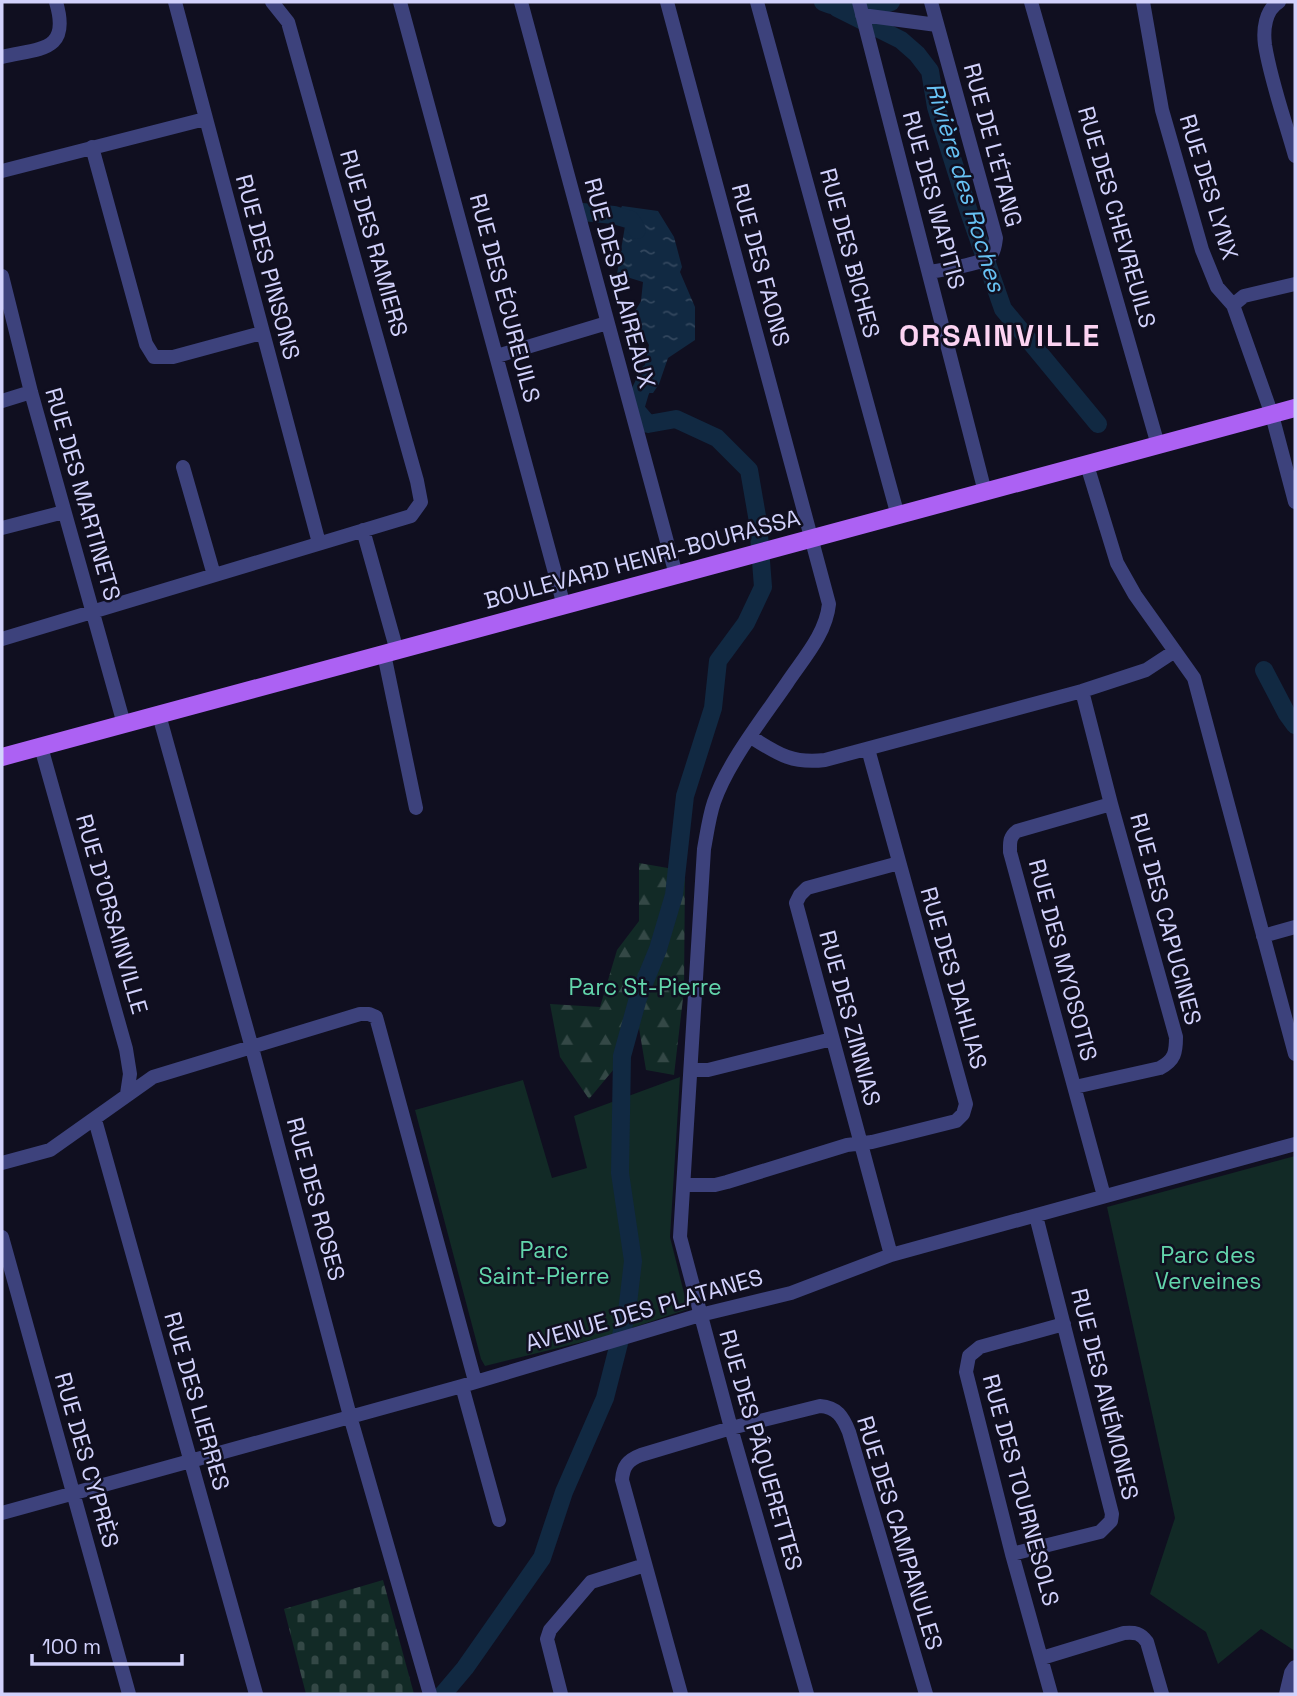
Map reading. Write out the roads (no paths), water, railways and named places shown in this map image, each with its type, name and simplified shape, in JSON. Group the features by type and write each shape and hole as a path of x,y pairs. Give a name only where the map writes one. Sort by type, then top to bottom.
{"main road":[{"name":"BOULEVARD HENRI-BOURASSA","path":"2,757 1295,408"}],"street":[{"path":"2,57 49,45 57,39 61,29 61,17 57,2"},
{"name":"RUE DES PINSONS","path":"175,2 319,543"},
{"name":"RUE DES RAMIERS","path":"272,2 288,22 421,502 418,510 411,516 363,530"},
{"name":"RUE DES ÉCUREUILS","path":"400,2 564,606"},
{"name":"RUE DES BLAIREAUX","path":"521,2 676,575"},
{"name":"RUE DES FAONS","path":"667,2 811,539"},
{"name":"RUE DES BICHES","path":"757,2 898,516"},
{"name":"RUE DE L'ÉTANG","path":"930,272 987,258 995,248 993,223 931,2"},
{"name":"RUE DES CHEVREUILS","path":"1031,2 1158,446"},
{"name":"RUE DES LYNX","path":"1143,2 1162,110 1202,250 1217,287 1233,305 1272,415 1295,502"},
{"path":"1279,2 1274,4 1267,15 1265,44 1295,156"},
{"path":"861,12 937,25"},
{"name":"RUE DES WAPITIS","path":"861,12 985,492"},
{"path":"2,171 205,118"},
{"path":"92,147 146,344 154,357 173,357 262,332"},
{"name":"RUE DES MARTINETS","path":"3,282 124,724"},
{"path":"1233,305 1244,296 1295,284"},
{"path":"497,356 607,323"},
{"path":"2,401 31,392"},
{"path":"1087,464 1117,563 1135,595 1194,678 1295,1054"},
{"path":"183,467 214,575"},
{"path":"2,528 64,512"},
{"path":"2,639 363,530 390,653 416,808"},
{"name":"RUE DES PÂQUERETTES","path":"807,1694 680,1237 704,849 709,822 723,783 817,640 828,611 828,593 811,539"},
{"path":"751,737 778,754 807,762 868,749 1082,691 1146,670 1175,651"},
{"name":"RUE DES CAPUCINES","path":"1075,1087 1160,1068 1169,1063 1175,1055 1176,1046 1176,1037 1082,691"},
{"name":"RUE DES ROSES","path":"159,715 252,1048 350,1416 430,1694"},
{"name":"RUE D'ORSAINVILLE","path":"41,747 126,1049 130,1074 127,1094"},
{"name":"RUE DES DAHLIAS","path":"684,1185 715,1185 847,1144 872,1142 956,1121 965,1110 966,1104 868,749"},
{"name":"RUE DES MYOSOTIS","path":"1104,1196 1010,852 1010,843 1017,831 1111,804"},
{"name":"RUE DES ZINNIAS","path":"891,1255 796,903 807,888 898,863"},
{"path":"1263,936 1295,927"},
{"path":"2,1163 50,1150 153,1077 360,1014 376,1017 469,1384 499,1520"},
{"path":"691,1070 708,1070 832,1038"},
{"name":"RUE DES LIERRES","path":"95,1119 256,1694"},
{"name":"AVENUE DES PLATANES","path":"2,1513 600,1347 700,1315 791,1293 891,1255 1295,1144"},
{"name":"RUE DES ANÉMONES","path":"1012,1554 1100,1532 1111,1521 1112,1514 1035,1216"},
{"name":"RUE DES CYPRÈS","path":"2,1237 129,1694"},
{"name":"RUE DES TOURNESOLS","path":"1051,1694 1012,1554 966,1372 966,1363 972,1352 981,1347 1064,1324"},
{"name":"RUE DES CAMPANULES","path":"645,1565 622,1480 625,1464 632,1458 731,1428 820,1406 830,1407 844,1419 926,1694"},
{"path":"561,1694 547,1639 550,1630 591,1582 645,1565 681,1694"},
{"path":"1042,1658 1124,1633 1138,1634 1147,1642 1162,1694"},
{"path":"1286,1694 1295,1667"}],"water":[{"path":"622,206 658,211 674,237 682,267 680,272 695,307 695,340 668,358 653,393 639,393 649,345 633,315 641,301 643,282 617,274 625,226 619,212"}],"waterway":[{"path":"823,2 856,8 891,2"},
{"name":"Rivière des Roches","path":"837,8 901,40 917,54 930,71 936,107 1003,309 1098,424"},
{"path":"582,212 614,215 631,220 637,230"},
{"path":"443,1694 465,1668 542,1558 564,1492 605,1398 627,1312 633,1261 620,1173 622,1056 638,998 658,949 674,895 685,796 713,708 718,661 746,623 763,587 758,522 749,470 717,438 676,419 648,424 635,409 649,373"},
{"name":"Rivière des Roches","path":"1264,670 1295,725"}],"district":[{"name":"ORSAINVILLE","path":"1000,335"}],"park label":[{"name":"Parc St-Pierre","path":"645,987"},
{"name":"Parc Saint-Pierre","path":"544,1263"},
{"name":"Parc des Verveines","path":"1208,1268"}]}
